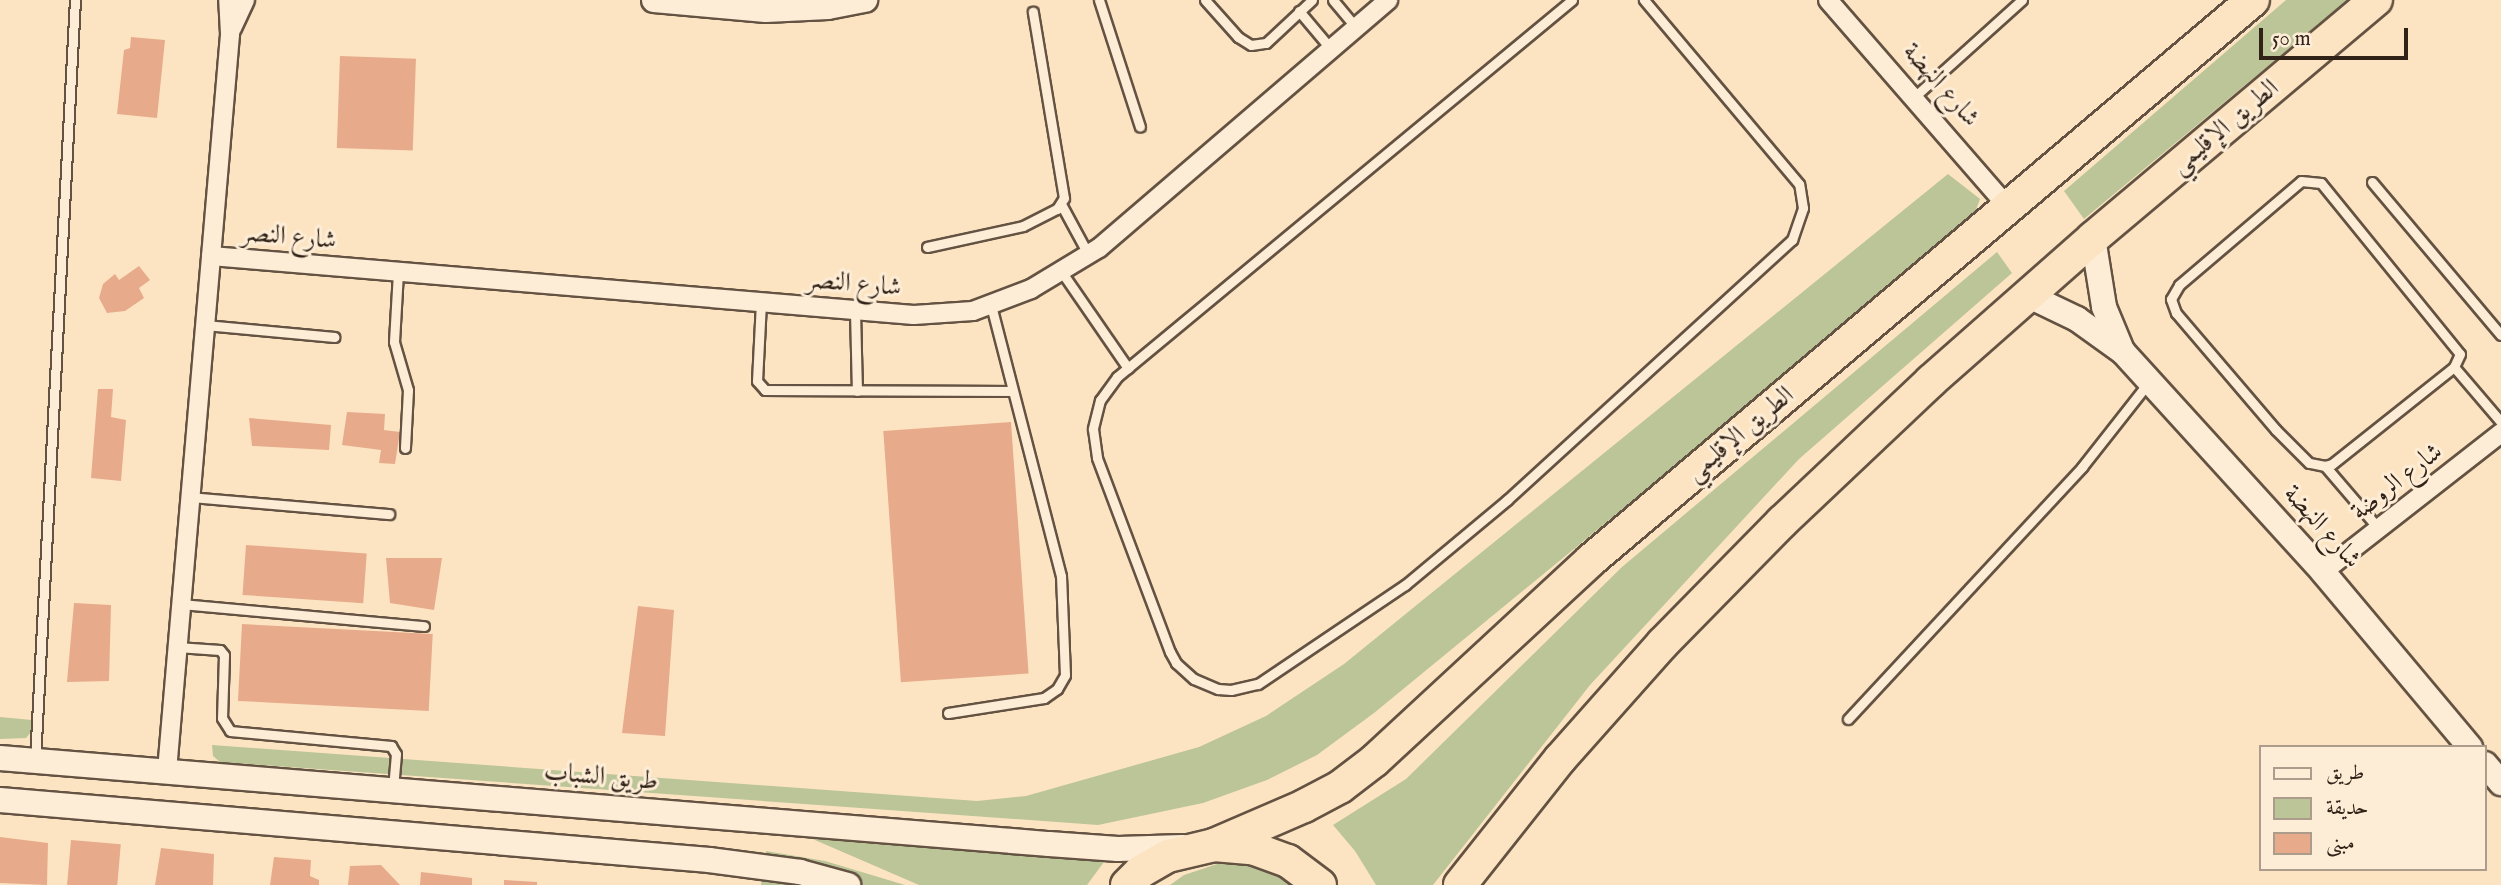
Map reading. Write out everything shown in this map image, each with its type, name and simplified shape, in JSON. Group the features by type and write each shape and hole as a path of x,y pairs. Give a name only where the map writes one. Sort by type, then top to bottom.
{"highway":[{"name":"الطريق الإقليمي","path":"1127,885 1140,872 1168,856 1206,846 1304,806 1340,787 1374,761 1591,560 2253,0"},
{"name":"الطريق الإقليمي","path":"1460,885 1560,759 1672,634 1791,513 1931,381 2094,238 2376,0"},
{"path":"1206,846 1252,848 1288,861 1320,885"}],"main road":[{"path":"654,0 766,10 828,7 865,0"},
{"name":"شارع النهضة","path":"2094,238 2104,307 2123,352"},
{"name":"شارع النهضة","path":"2029,296 2077,319 2123,352 2323,572 2468,745"},
{"name":"طريق الشباب","path":"0,758 1104,848 1206,846"},
{"path":"2487,766 2501,783"},
{"path":"0,800 709,860 800,872 848,885"}],"street":[{"path":"167,771 230,34 228,0"},
{"path":"230,34 245,0"},
{"name":"شارع النصر","path":"211,256 914,316 973,311 1031,289 1088,254 1388,0"},
{"name":"شارع النهضة","path":"1828,0 2010,208"},
{"name":"شارع الروضة","path":"2323,572 2501,433"}],"lane":[{"path":"35,760 75,0"},
{"path":"1100,0 1140,127"},
{"path":"1205,0 1238,37 1251,45 1266,43 1312,0"},
{"path":"1333,0 1356,27"},
{"path":"1572,0 1117,377 1100,400 1093,429 1094,443 1166,641 1176,663 1205,685 1231,690 1258,684 1405,585 1496,508 1792,240 1798,231 1803,208 1799,184 1644,0"},
{"path":"1912,99 2022,0"},
{"path":"1033,12 1064,187 1061,204 1088,254"},
{"path":"1299,12 1331,49"},
{"path":"2308,180 2321,183 2459,348 2459,359 2454,367 2332,464 2325,466 2309,463 2276,430 2176,313 2172,304 2172,293 2295,185 2308,180"},
{"path":"2372,182 2501,335"},
{"path":"927,247 1023,226 1061,204"},
{"path":"1061,271 1128,368"},
{"path":"398,272 394,342 408,390 405,448"},
{"path":"761,302 757,381 761,388 1012,391"},
{"path":"948,713 1044,698 1057,689 1065,675 1061,576 991,306"},
{"path":"855,311 857,391"},
{"path":"205,325 334,337"},
{"path":"2454,367 2501,422"},
{"path":"1848,719 2082,467 2150,381"},
{"path":"2325,466 2379,529"},
{"path":"190,497 389,514"},
{"path":"181,604 424,626"},
{"path":"177,647 220,650 224,655 222,718 230,731 391,746 396,754 393,790"}],"green space":[{"path":"2286,0 2347,0 2084,219 2064,191"},
{"path":"1948,174 1980,199 1971,223 1374,713 1317,755 1267,780 1203,803 1098,825 220,762 213,756 212,745 977,801 1026,796 1199,747 1266,716 1344,664"},
{"path":"1997,252 2012,273 1799,459 1590,685 1433,885 1376,885 1355,851 1333,825 1406,779 1622,567"},
{"path":"0,717 32,720 31,732 26,738 0,739"},
{"path":"808,837 1104,862 1087,885 919,885"},
{"path":"766,851 825,861 905,885 761,885"},
{"path":"1220,863 1259,865 1300,885 1170,885 1184,875"}],"building":[{"path":"131,37 165,40 157,118 117,114 124,50 130,48"},
{"path":"340,56 416,59 413,151 337,148"},
{"path":"139,266 150,280 139,288 144,298 125,311 107,313 99,298 103,284 115,274 119,280"},
{"path":"98,389 113,389 111,417 126,420 121,481 91,478"},
{"path":"347,412 385,414 384,430 400,432 395,464 379,463 381,450 342,445"},
{"path":"249,418 331,425 329,450 252,446"},
{"path":"1011,422 1029,673 901,682 883,431"},
{"path":"246,545 367,553 363,603 243,595"},
{"path":"386,558 442,558 434,610 390,603"},
{"path":"74,603 111,605 109,681 67,682"},
{"path":"638,606 674,610 665,736 622,733"},
{"path":"242,624 433,634 429,711 238,701"},
{"path":"0,837 48,843 47,885 0,883"},
{"path":"71,840 121,844 117,885 67,885"},
{"path":"161,848 214,854 213,885 155,885"},
{"path":"274,857 311,860 310,876 319,880 319,885 270,885"},
{"path":"381,865 400,885 348,885 350,866"},
{"path":"421,872 472,878 472,885 420,885"},
{"path":"504,880 537,882 537,885 504,885"}]}
